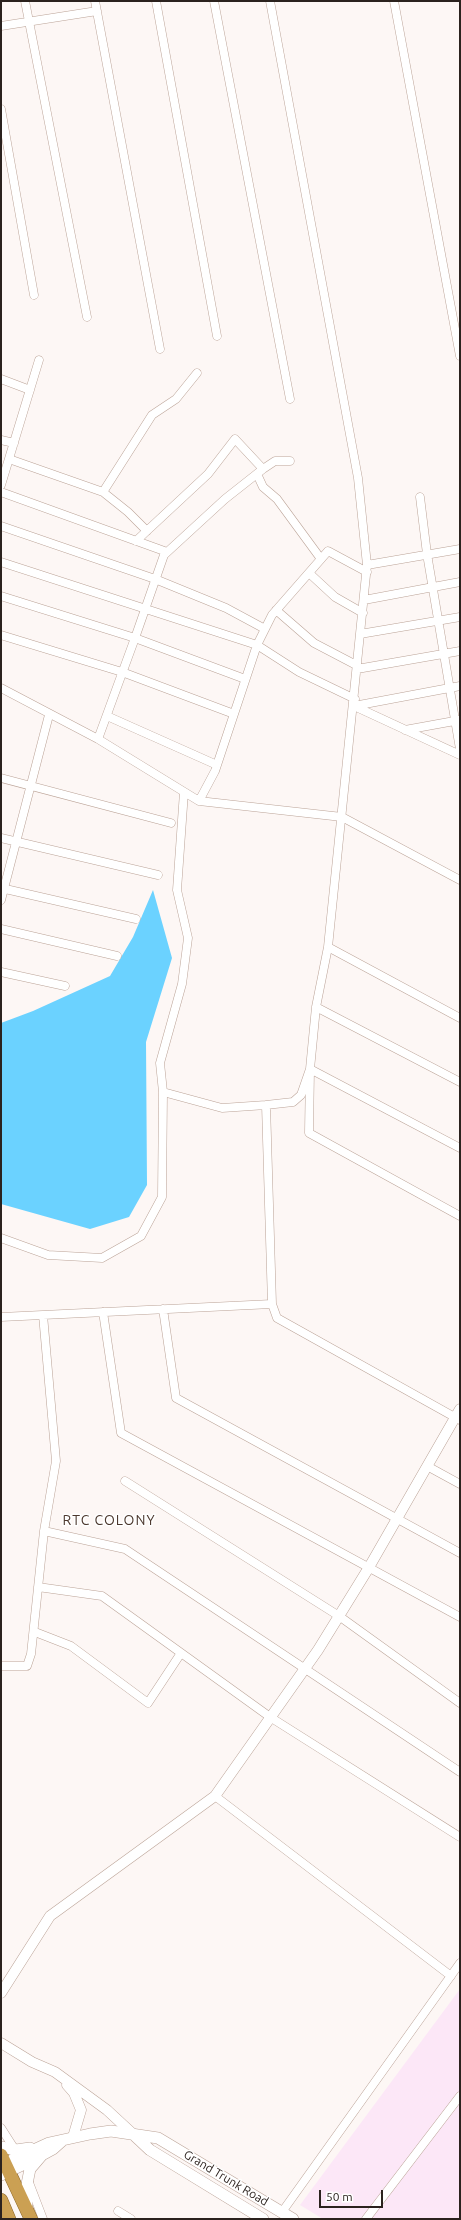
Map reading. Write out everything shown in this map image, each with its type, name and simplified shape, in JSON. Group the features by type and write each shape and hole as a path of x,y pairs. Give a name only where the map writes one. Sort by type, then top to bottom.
{"highway":[{"path":"4,2166 29,2214"},
{"path":"1,2200 9,2219"}],"main road":[{"path":"4,2166 20,2157 53,2149 68,2139 111,2131 134,2135 150,2150 263,2219"},
{"name":"Grand Trunk Road","path":"134,2135 158,2138 293,2219"},
{"path":"1,2147 20,2157 40,2151"},
{"path":"29,2214 26,2188 30,2169 40,2151"}],"street":[{"path":"25,1 87,317"},
{"path":"95,1 160,349"},
{"path":"156,1 217,336"},
{"path":"214,1 290,399"},
{"path":"270,1 358,478 367,569 358,668 328,947 316,1007 310,1069 309,1133 460,1216"},
{"path":"394,1 460,356"},
{"path":"1,26 97,11"},
{"path":"1,109 34,295"},
{"path":"1,484 39,360"},
{"path":"103,492 152,415 176,399 197,373"},
{"path":"1,379 30,390"},
{"path":"136,541 208,474 235,439 260,472 263,486 277,499 321,559"},
{"path":"1,440 14,443"},
{"path":"9,459 103,492 128,512 147,531"},
{"path":"98,739 164,555 225,499 260,472 275,461 290,461"},
{"path":"1,492 167,552"},
{"path":"420,497 427,554 438,620 450,688 458,720 460,748"},
{"path":"1,526 155,579 226,608 265,629"},
{"path":"199,802 217,765 257,645 265,629 276,610 328,552 367,569 427,554 460,549"},
{"path":"1,562 257,645 299,672 354,703 406,730 460,755"},
{"path":"309,573 335,597 363,613"},
{"path":"364,600 460,582"},
{"path":"1,596 135,638 246,679"},
{"path":"276,610 314,643 358,668 460,651"},
{"path":"360,634 460,616"},
{"path":"1,635 122,672 234,714"},
{"path":"354,703 460,686"},
{"path":"1,688 49,715 98,739 199,802 342,817 460,880"},
{"path":"1,900 49,715"},
{"path":"107,716 217,765"},
{"path":"406,730 458,720"},
{"path":"1,778 30,787 171,823"},
{"path":"1,1238 48,1255 102,1258 141,1236 162,1197 163,1092 160,1063 182,984 188,938 177,890 184,792"},
{"path":"1,838 16,843 158,875"},
{"path":"3,888 136,919"},
{"path":"1,929 118,956"},
{"path":"328,947 460,1018"},
{"path":"1,972 65,986"},
{"path":"316,1007 460,1082"},
{"path":"163,1092 222,1108 293,1102 301,1095 310,1069"},
{"path":"310,1069 460,1148"},
{"path":"1,1993 50,1916 215,1796 305,1668 339,1616 458,1416 277,1318 272,1304 266,1105"},
{"path":"1,1317 272,1304"},
{"path":"163,1309 176,1398 460,1552"},
{"path":"103,1312 121,1433 368,1569 460,1617"},
{"path":"1,1666 27,1666 35,1632 44,1531 56,1461 44,1315"},
{"path":"428,1466 460,1484"},
{"path":"125,1481 339,1616 460,1703"},
{"path":"44,1531 125,1548 460,1772"},
{"path":"38,1587 102,1596 270,1717 460,1837"},
{"path":"35,1632 71,1646 148,1703 181,1653"},
{"path":"215,1796 451,1976"},
{"path":"282,2212 460,1963"},
{"path":"1,2043 32,2062 54,2072 107,2110 134,2135"},
{"path":"54,2072 74,2093 81,2110 68,2139"},
{"path":"366,2219 460,2096"},
{"path":"1,2128 20,2157 43,2219"},
{"path":"118,2211 131,2219"}],"shaded area":[{"path":"460,1989 460,2219 323,2219 300,2205"}],"water":[{"path":"153,890 172,958 146,1042 147,1185 129,1217 90,1229 1,1204 1,1023 33,1011 110,976 133,937"}],"district":[{"name":"RTC COLONY","path":"109,1520"}]}
